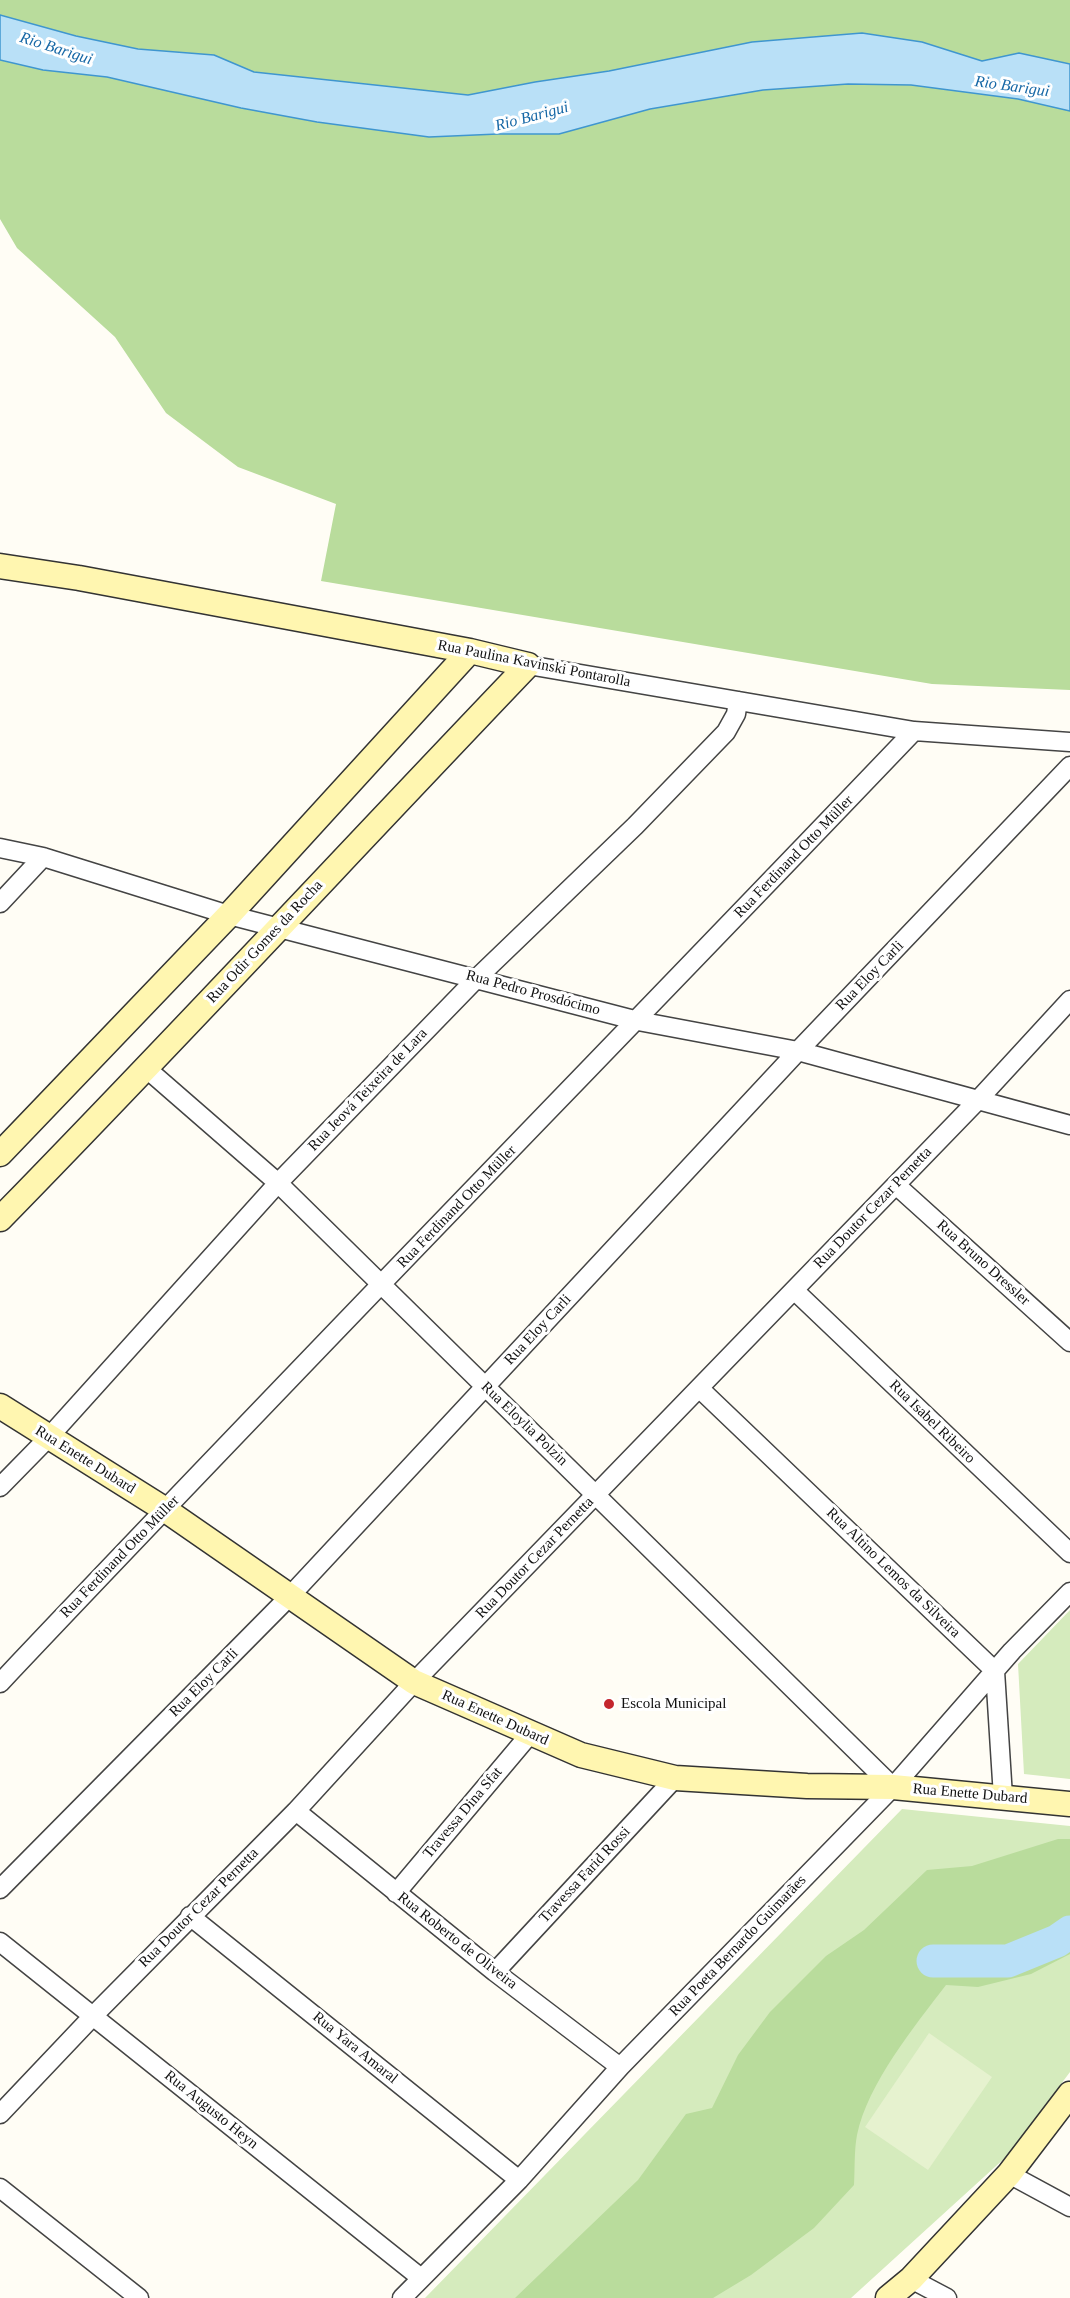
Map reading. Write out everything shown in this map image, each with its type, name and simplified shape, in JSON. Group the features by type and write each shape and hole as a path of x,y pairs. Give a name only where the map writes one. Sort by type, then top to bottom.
{"street":[{"name":"Rua Paulina Kavinski Pontarolla","path":"0,566 79,578 470,651 528,665 914,731 1070,742"},
{"path":"0,1154 229,915 470,651"},
{"name":"Rua Odir Gomes da Rocha","path":"0,1219 147,1069 278,927 528,665"},
{"name":"Rua Jeová Teixeira de Lara","path":"0,1487 49,1437 278,1183 477,978 635,826 726,732 736,714 738,700"},
{"name":"Rua Ferdinand Otto Müller","path":"0,1683 164,1509 638,1021 914,731"},
{"name":"Rua Eloy Carli","path":"0,1889 290,1596 798,1051 1070,766"},
{"name":"Rua Pedro Prosdócimo","path":"0,848 43,857 229,915 638,1021 798,1051 1070,1125"},
{"path":"0,903 43,857"},
{"name":"Rua Doutor Cezar Pernetta","path":"0,2114 190,1916 296,1811 414,1682 978,1100 1070,1000"},
{"name":"Rua Eloylia Polzin","path":"147,1069 278,1183 893,1787"},
{"name":"Rua Bruno Dressler","path":"896,1185 1070,1342"},
{"name":"Rua Isabel Ribeiro","path":"795,1290 1070,1553"},
{"name":"Rua Altino Lemos da Silveira","path":"699,1388 995,1671"},
{"name":"Rua Enette Dubard","path":"0,1406 164,1509 414,1682 581,1755 675,1778 807,1786 893,1787 1070,1804"},
{"name":"Rua Poeta Bernardo Guimarães","path":"402,2298 519,2180 620,2067 893,1787 995,1671 1070,1592"},
{"path":"995,1671 1003,1797"},
{"name":"Travessa Dina Sfat","path":"396,1893 530,1734"},
{"name":"Travessa Farid Rossi","path":"495,1972 675,1778"},
{"name":"Rua Roberto de Oliveira","path":"296,1811 495,1972 620,2067"},
{"name":"Rua Yara Amaral","path":"190,1916 519,2180"},
{"name":"Rua Augusto Heyn","path":"0,1942 421,2278"},
{"path":"888,2298 911,2279 1009,2174 1070,2094"},
{"path":"1009,2174 1070,2207"},
{"path":"0,2188 139,2298"},
{"path":"911,2279 947,2298"}],"green space":[{"path":"0,0 1070,0 1070,64 1019,53 982,61 922,42 862,33 752,42 609,71 468,95 254,72 214,55 138,49 76,36 0,15"},
{"path":"0,60 43,70 107,77 241,108 317,122 498,134 559,134 650,109 763,90 848,84 911,85 1018,99 1070,111 1070,690 932,684 321,581 336,504 238,467 166,413 115,337 17,248 0,219"},
{"path":"1070,1610 1070,1779 1024,1774 1018,1664"},
{"path":"902,1809 1070,1826 1070,2072 1007,2156 851,2298 425,2298"},
{"path":"1058,1839 1070,1839 1070,1954 1031,1974 978,1987 946,1985 894,2056 871,2096 857,2135 854,2185 814,2228 751,2275 713,2298 515,2298 638,2180 686,2114 712,2108 738,2055 770,2012 826,1956 864,1930 927,1870 972,1866"},
{"path":"929,2033 992,2077 928,2170 865,2127"}],"water":[{"name":"Rio Barigui","path":"0,15 76,36 138,49 214,55 254,72 468,95 609,71 752,42 862,33 922,42 982,61 1019,53 1070,64 1070,111 1018,99 911,85 848,84 763,90 650,109 559,134 429,137 317,122 241,108 107,77 43,70 0,60"}],"waterway":[{"path":"933,1961 1008,1961 1057,1941 1070,1932"}],"place":[{"name":"Escola Municipal","path":"609,1704"}]}
